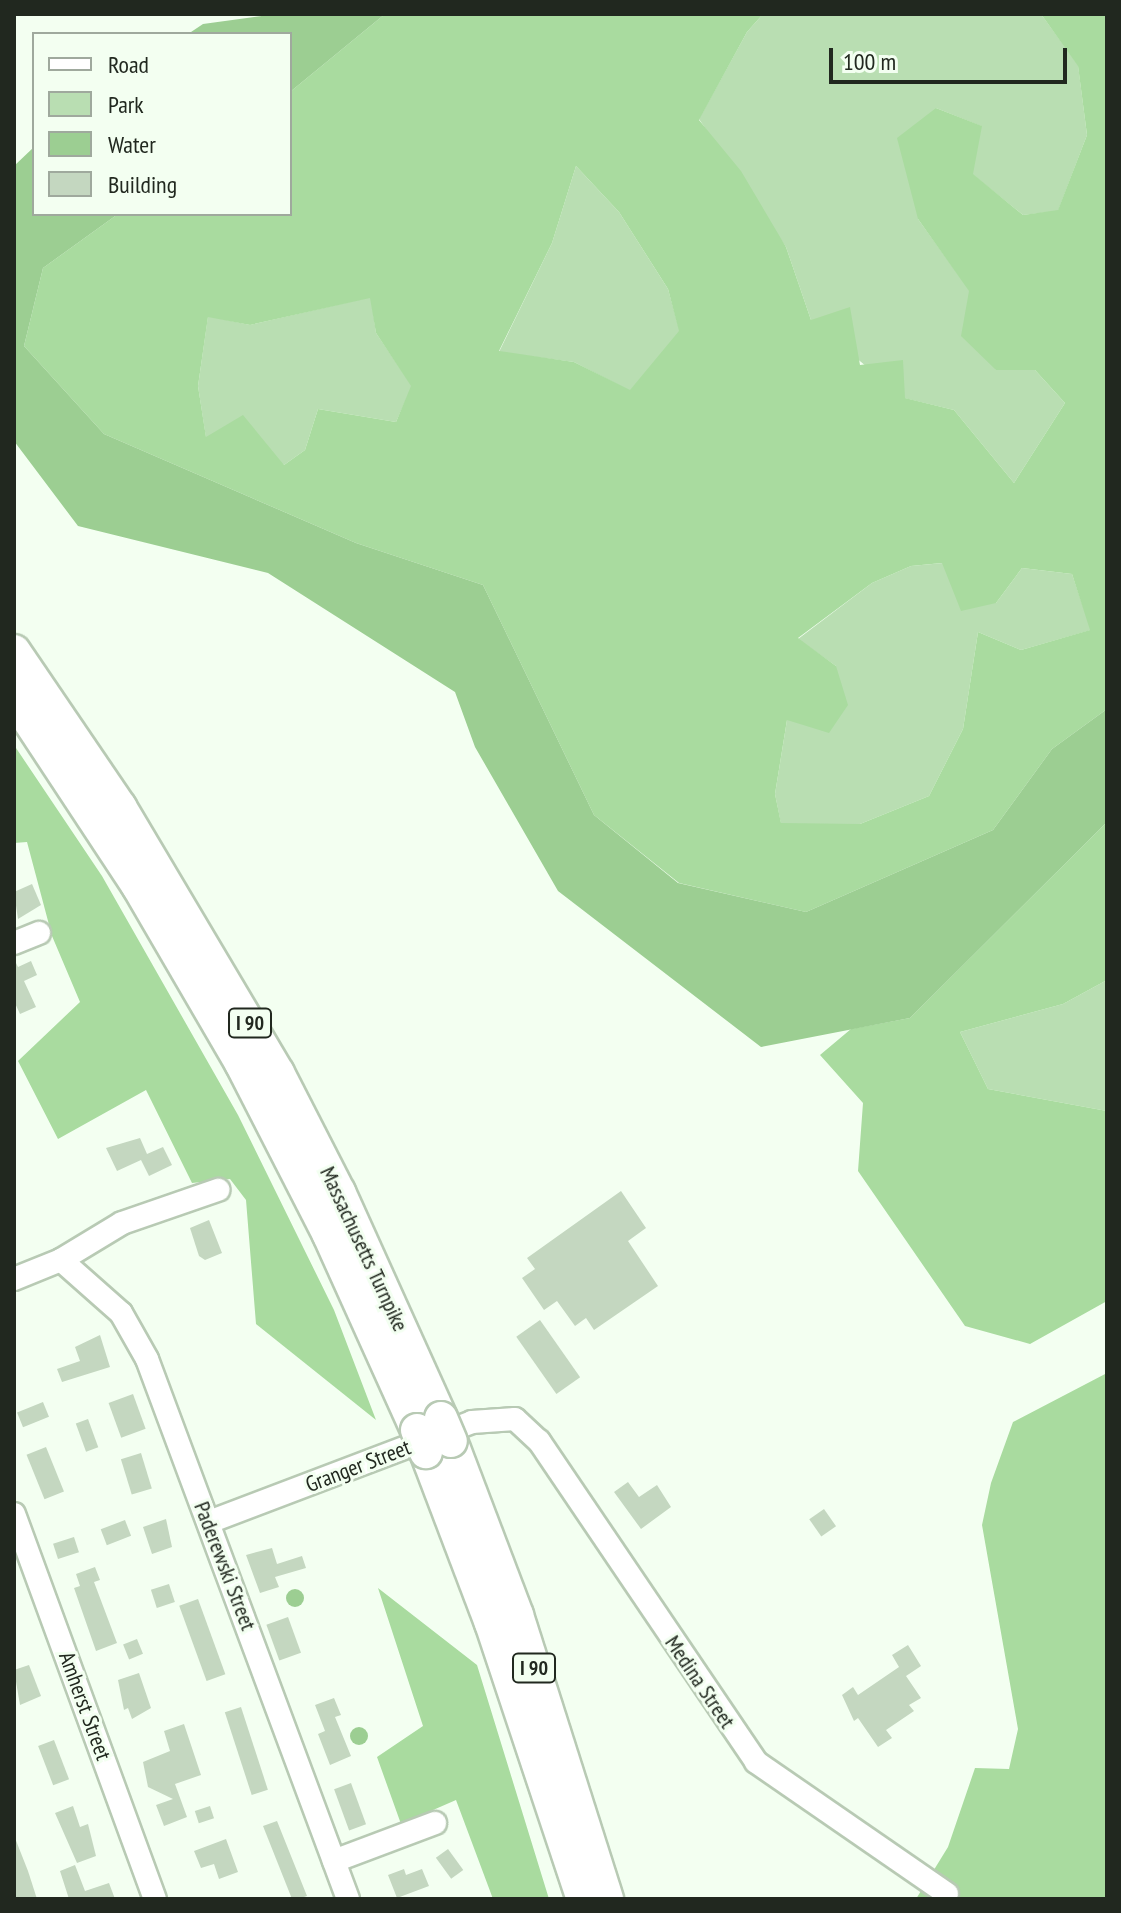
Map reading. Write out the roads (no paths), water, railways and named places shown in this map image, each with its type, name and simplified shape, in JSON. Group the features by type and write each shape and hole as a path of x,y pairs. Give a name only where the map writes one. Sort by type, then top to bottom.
{"highway":[{"name":"Massachusetts Turnpike","path":"14,651 128,820 278,1073 339,1192 434,1435 491,1623 583,1899"},
{"name":"Massachusetts Turnpike","path":"14,698 138,886 241,1063 434,1435 517,1615 607,1899"}],"street":[{"path":"14,943 39,933"},
{"path":"14,1279 61,1260 122,1223 218,1190"},
{"name":"Paderewski Street","path":"61,1260 121,1313 134,1336 209,1522 348,1899"},
{"name":"Granger Street","path":"209,1522 472,1422 508,1418"},
{"name":"Medina Street","path":"508,1418 539,1441 756,1762 947,1894"},
{"name":"Amherst Street","path":"14,1514 155,1899"},
{"path":"334,1861 435,1823"}],"water":[{"path":"277,14 385,14 292,90 292,32 191,32 203,24"},
{"path":"32,149 32,216 115,216 43,268 24,346 104,434 356,543 483,585 594,815 678,883 806,912 993,830 1052,749 1107,709 1107,822 910,1018 761,1047 558,891 475,747 455,692 268,573 78,526 14,441 14,166"},
{"path":"295,1589 304,1598 295,1607 286,1598"},
{"path":"359,1727 368,1736 359,1745 350,1736"}]}
